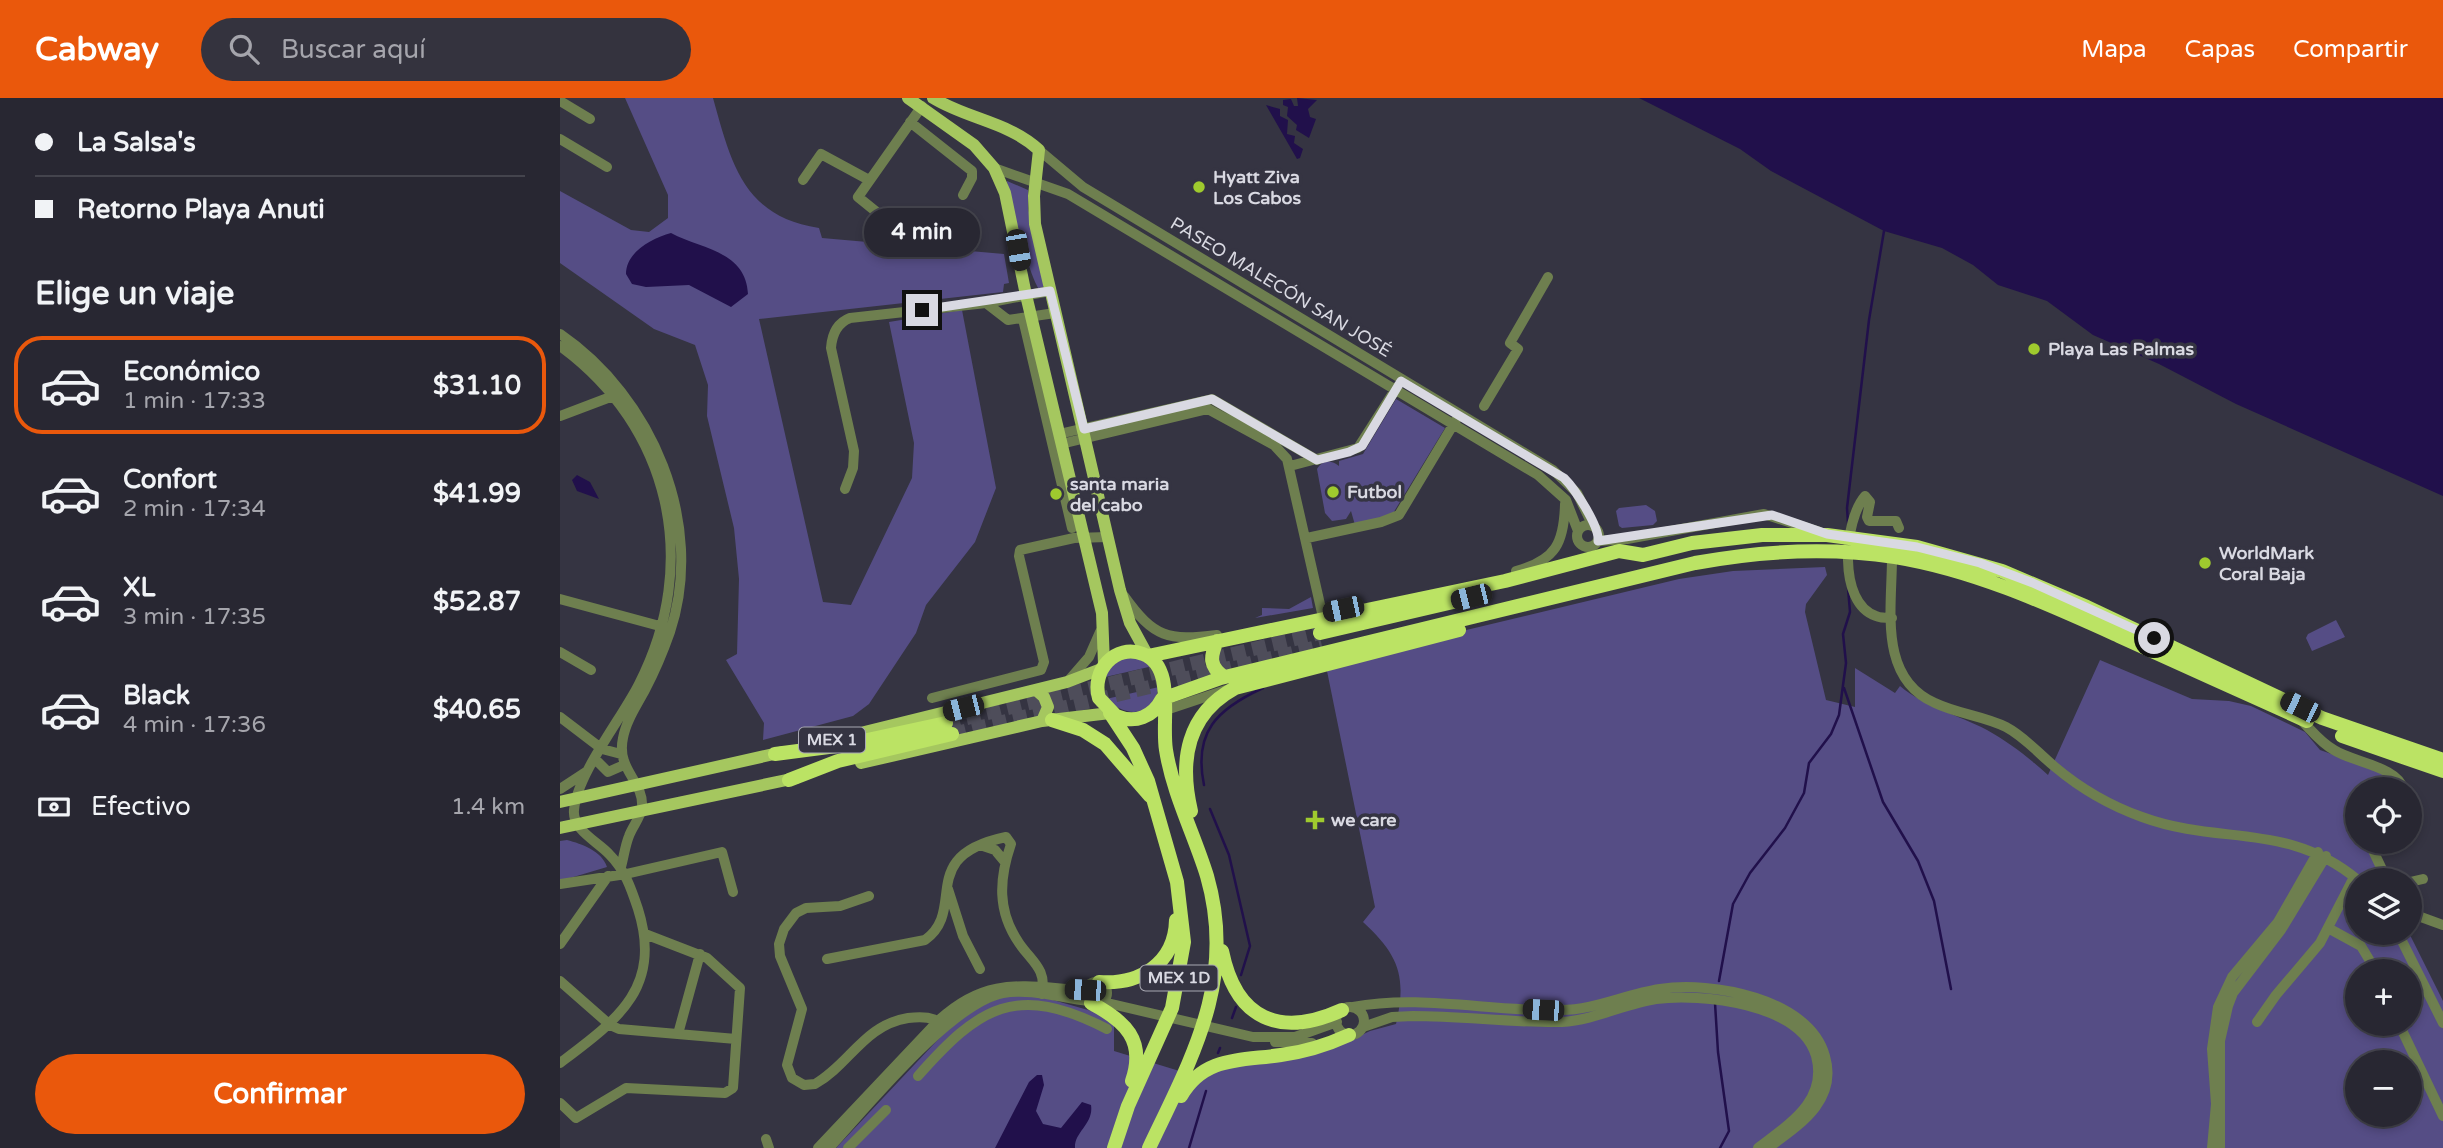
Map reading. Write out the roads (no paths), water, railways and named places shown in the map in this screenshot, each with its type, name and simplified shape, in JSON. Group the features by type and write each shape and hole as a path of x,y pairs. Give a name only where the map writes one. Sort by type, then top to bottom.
{"highway":[{"path":"1642,576 1592,579 1321,639 1692,543 1762,535 1833,535 1917,547 2002,570 2098,612 2322,718 2443,760"},
{"path":"1643,555 1619,551 1505,581 1148,656 1124,652 1103,666 1098,692 1111,713 1122,719 1141,718 1163,705 1229,683 1424,641 1482,623 1511,608 1642,576 1740,556 1838,552 1892,557 1958,571 2017,591 2298,717 2364,745 2443,772"},
{"path":"1453,585 1505,581"},
{"path":"1217,641 1211,662 1214,669 1229,683"},
{"path":"1148,656 1163,673 1163,705"},
{"path":"1199,853 1187,789 1186,751 1195,724 1229,683"},
{"name":"MEX 1D","path":"1149,1148 1208,1015 1216,975 1216,924 1210,886 1168,764 1163,705"},
{"name":"MEX 1D","path":"1111,713 1144,770 1171,859 1183,921 1180,973 1172,1007 1128,1106 1114,1148"},
{"path":"1047,721 1087,732 1112,750 1153,800"},
{"path":"775,754 949,728 838,761 789,780"},
{"path":"1102,985 1141,976 1158,965 1169,950 1176,923 1171,859"},
{"path":"1216,924 1225,965 1233,984 1243,1000 1262,1016 1288,1023 1345,1021"},
{"path":"1091,999 1120,1021 1132,1038 1138,1055 1136,1070 1108,1148"},
{"path":"1156,1148 1183,1093 1196,1077 1209,1068 1236,1058 1309,1050 1345,1021"}],"main road":[{"path":"908,98 937,116 974,145 994,168 1009,205 1026,295 1027,318 1060,439 1104,621 1103,666"},
{"name":"PASEO MALECÓN SAN JOSÉ","path":"933,98 954,110 1015,133 1039,150"},
{"path":"974,145 975,132 987,122"},
{"path":"1039,150 1035,181 1035,224 1120,590 1130,623 1148,656"},
{"name":"MEX 1","path":"560,802 775,754 1036,690 1067,682 1103,666"},
{"path":"1036,690 1042,694 1048,707 1047,721"},
{"name":"MEX 1","path":"560,828 789,780 1047,721 1111,713"}],"street":[{"path":"560,101 590,119"},
{"path":"880,214 858,198 922,106"},
{"path":"910,122 972,172 972,178 963,195"},
{"path":"560,139 607,167"},
{"name":"PASEO MALECÓN SAN JOSÉ","path":"1039,150 1083,187 1289,312 1454,425 1538,475 1566,500 1578,531"},
{"path":"803,180 821,153 869,180"},
{"name":"PASEO MALECÓN SAN JOSÉ","path":"994,168 1035,181 1087,205 1283,323 1398,386 1459,415 1564,478 1577,493 1593,526"},
{"path":"1484,406 1518,349 1510,343 1548,278"},
{"path":"845,489 853,468 854,451 831,348 837,328 850,318 986,303 1050,291"},
{"path":"986,303 1008,320 1055,313"},
{"path":"1283,323 1289,312"},
{"path":"1027,318 1072,528"},
{"path":"560,334 588,356 622,392 654,446 675,505 681,552 667,628 654,672 624,733 621,754 635,784 641,811 628,837 623,871"},
{"path":"560,346 585,366 613,396 647,451 663,493 671,536 675,590"},
{"path":"1290,466 1349,452 1362,446 1398,386"},
{"path":"560,416 613,396"},
{"path":"1060,439 1164,414 1213,410 1317,460"},
{"path":"1307,538 1381,522 1399,514 1459,415"},
{"path":"1265,434 1282,452 1290,466 1322,613"},
{"path":"1892,618 1874,616 1863,607 1852,590 1848,564 1851,521 1855,507 1866,496 1870,502 1867,517 1869,521 1889,519 1896,521 1899,528"},
{"path":"1120,590 1154,630 1175,639 1234,633 1537,564 1557,547 1564,529 1566,500"},
{"path":"1598,541 1598,532 1593,526 1584,526 1578,531 1578,539 1583,546 1591,546 1598,541 1764,514 1833,535"},
{"path":"932,698 1041,670 1044,662 1019,554 1029,547 1074,538 1108,537"},
{"path":"1892,557 1892,618 1896,662 1907,685 1915,692 1933,703 1996,723 2018,734 2070,780 2097,796 2160,822 2258,837 2322,854 2345,871"},
{"path":"560,599 667,628"},
{"path":"1067,682 1089,657 1104,621"},
{"path":"560,1063 610,1025 639,984 646,961 645,934 623,871 577,824 574,816 576,798 639,685 667,628"},
{"path":"560,652 591,670"},
{"path":"560,717 602,748 621,754"},
{"path":"2298,717 2331,749 2396,777"},
{"path":"594,764 608,772 624,765"},
{"path":"560,789 594,764"},
{"path":"827,959 925,940 939,923 947,885 956,860 979,845 1008,838 1011,844 1001,887 1006,918 1019,943 1042,971 1043,990"},
{"path":"979,845 995,850 1005,862"},
{"path":"560,884 722,852 733,892"},
{"path":"2212,1148 2216,1104 2212,1049 2214,1025 2224,992 2278,922 2322,854"},
{"path":"560,944 608,876"},
{"path":"947,885 961,929 980,969"},
{"path":"869,896 840,906 812,907 800,911 781,936 780,956 802,1005 787,1065 790,1074 804,1085 815,1084 881,1027 918,1017 942,1023"},
{"path":"2258,1022 2328,928 2345,898"},
{"path":"2422,917 2443,925"},
{"path":"2328,928 2361,946 2369,959"},
{"path":"560,1103 576,1118 626,1087 728,1092 733,1088 741,990 730,976 700,954 645,934"},
{"path":"2404,945 2443,1023"},
{"path":"678,1034 700,954"},
{"path":"2220,1148 2223,1023 2233,993 2250,960"},
{"path":"1091,999 1090,983 1102,985 1113,999 1124,1007"},
{"path":"562,984 610,1025 628,1031 736,1039"},
{"path":"1091,999 1107,995 1102,985"},
{"path":"1345,1021 1357,1033 1363,1027 1392,1017 1445,1010 1561,1010 1662,988 1700,987 1732,992 1777,1006 1801,1020 1827,1062 1827,1079 1810,1110 1768,1148"},
{"path":"1012,1005 1013,988"},
{"path":"818,1148 870,1099 942,1023 980,1001 1013,988 1043,990 1091,999 1153,1016 1261,1037 1295,1037 1363,1015 1363,1027"},
{"path":"1345,1021 1394,1002 1445,1010"},
{"path":"918,1076 964,1027 990,1012 1012,1005 1059,1010 1107,1029"},
{"path":"2405,1036 2443,1116"},
{"path":"829,1148 870,1099"},
{"path":"848,1148 886,1110"},
{"path":"1758,1148 1810,1110"}],"waterway":[{"path":"1848,523 1847,508 1869,320 1884,231"},
{"path":"1719,981 1733,904 1750,873 1785,828 1804,793 1809,763 1831,734 1839,715 1846,663 1843,634 1850,612 1848,588"},
{"path":"1204,785 1202,750 1212,725 1233,705 1263,688"},
{"path":"1844,688 1883,802 1918,861 1934,901 1951,989"},
{"path":"1210,809 1229,855 1250,946 1241,975"},
{"path":"1715,1003 1718,1052 1729,1131 1720,1148"},
{"path":"1232,1018 1236,1007"},
{"path":"1218,1053 1220,1048"},
{"path":"1189,1148 1206,1091"}],"tunnel":[{"path":"946,723 1320,633"},
{"path":"952,734 1322,646"}],"place":[{"name":"Hyatt Ziva Los Cabos","path":"1199,187"},
{"name":"Playa Las Palmas","path":"2034,349"},
{"name":"Futbol","path":"1333,492"},
{"name":"santa maria del cabo","path":"1056,494"},
{"name":"WorldMark Coral Baja","path":"2205,563"},
{"name":"we care","path":"1315,820"}]}
